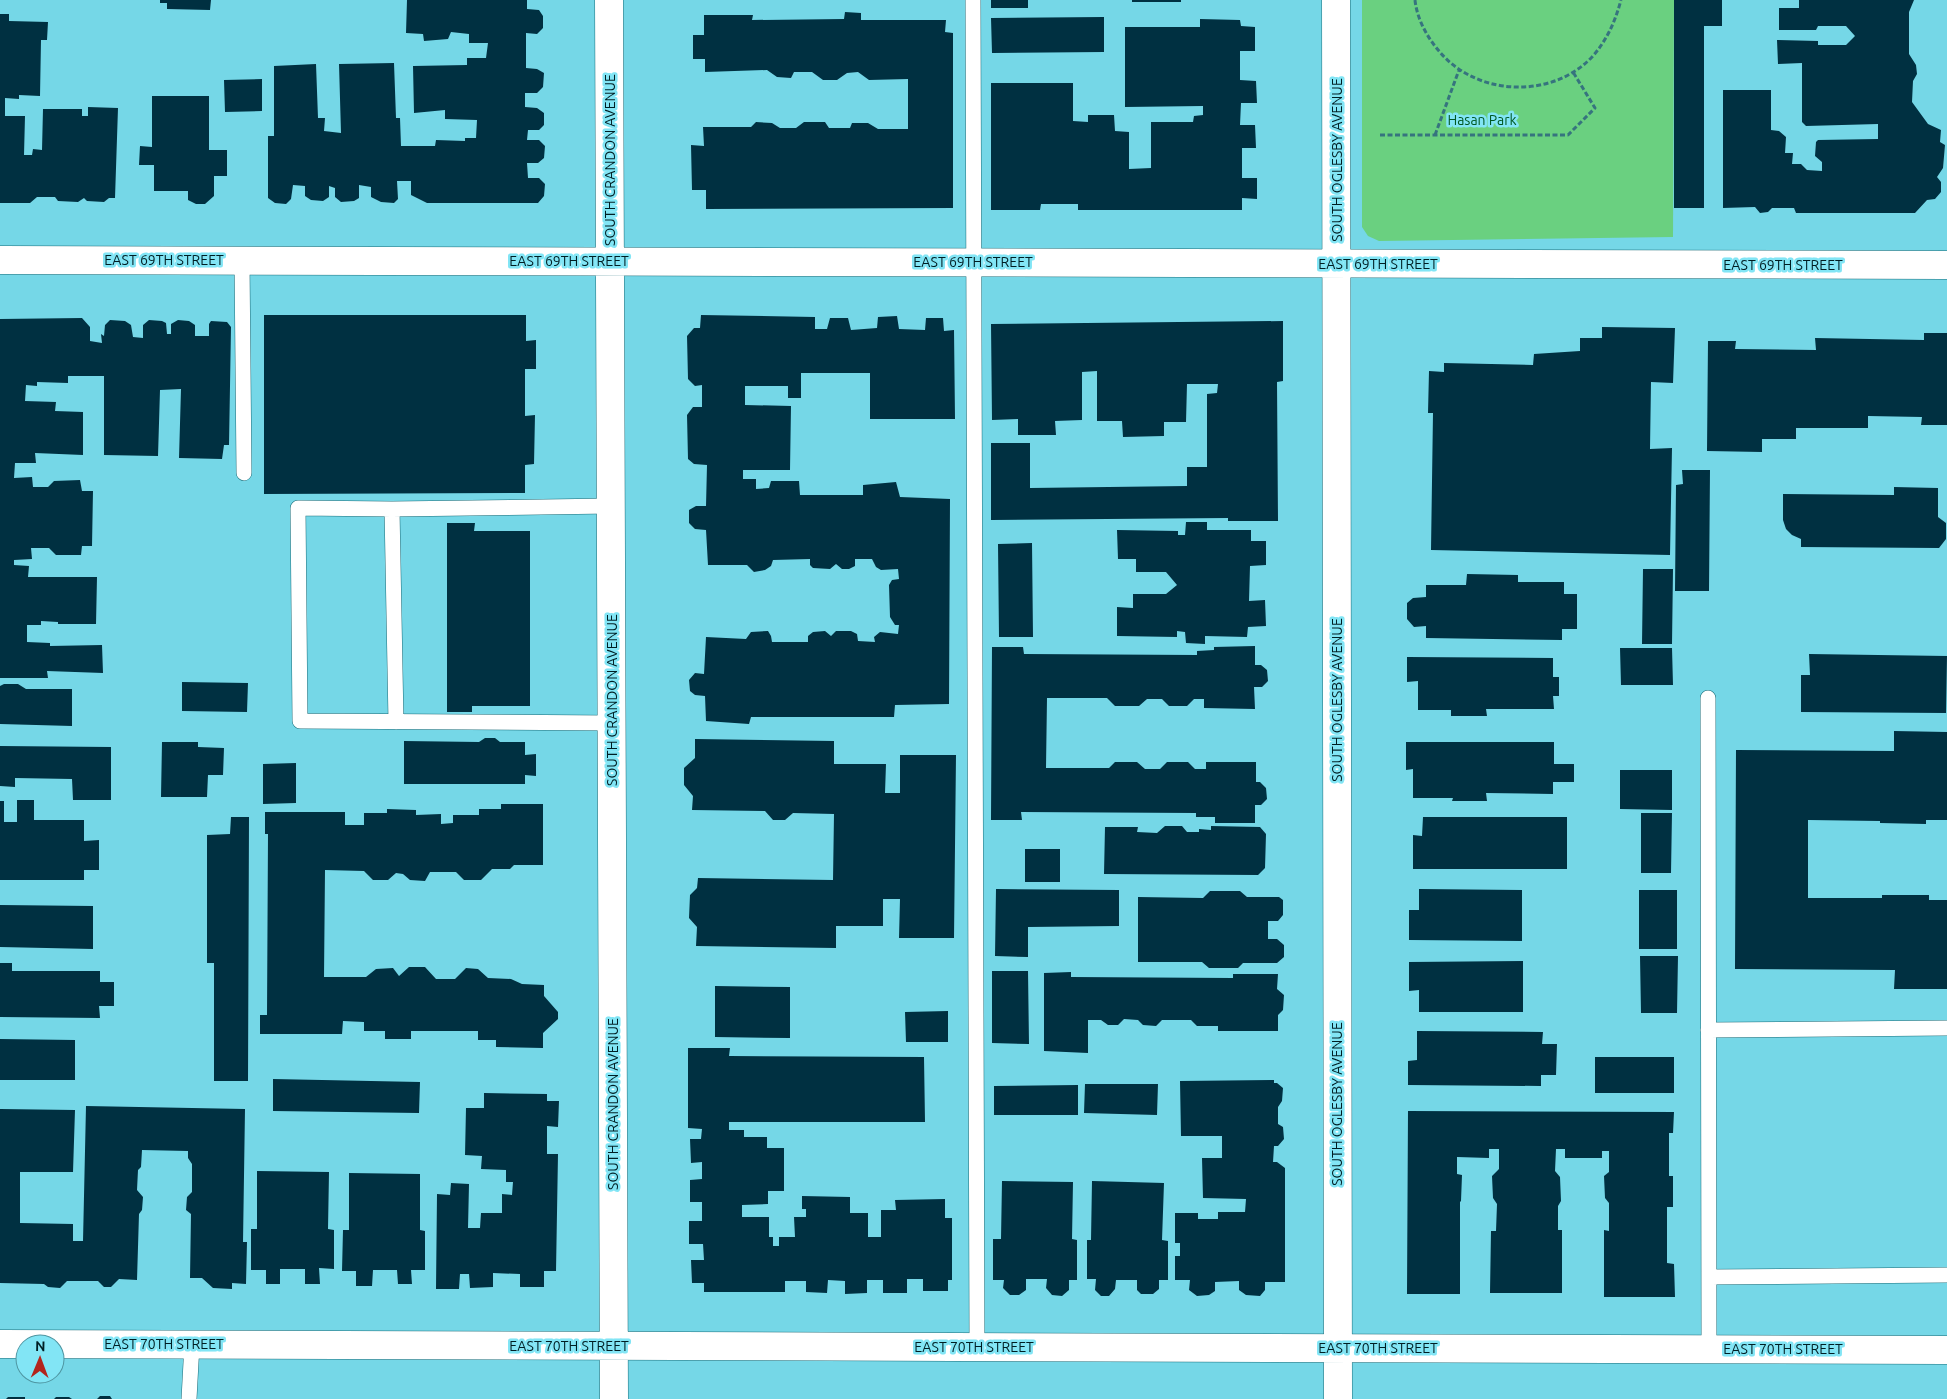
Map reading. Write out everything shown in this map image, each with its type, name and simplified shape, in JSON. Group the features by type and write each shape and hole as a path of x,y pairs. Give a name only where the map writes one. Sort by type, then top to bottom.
{"street":[{"name":"SOUTH CRANDON AVENUE","path":"609,0 614,1399"},
{"name":"SOUTH OGLESBY AVENUE","path":"1336,0 1338,1399"},
{"name":"EAST 69TH STREET","path":"0,260 1947,265"},
{"name":"EAST 70TH STREET","path":"0,1344 1947,1350"}],"lane":[{"path":"973,0 977,1347"},
{"path":"242,260 244,473"},
{"path":"611,506 392,509 298,508 300,721 612,723"},
{"path":"392,509 396,722"},
{"path":"1708,698 1709,1349"},
{"path":"1708,1030 1947,1028"},
{"path":"1709,1277 1947,1275"},
{"path":"190,1399 192,1344"}],"path":[{"path":"1415,0 1422,24 1431,42 1444,58 1473,78 1495,85 1517,88 1547,83 1573,72 1591,58 1605,40 1616,19 1621,0"},
{"path":"1435,135 1459,70"},
{"path":"1380,135 1568,135 1595,108 1573,72"}],"green space":[{"name":"Hasan Park","path":"1362,0 1674,0 1673,237 1379,241 1368,236 1362,227"}],"building":[{"path":"160,0 211,0 210,10 167,9 167,3 160,3"},
{"path":"407,0 527,0 527,9 539,10 543,16 543,28 537,34 526,33 526,68 537,69 544,73 543,87 537,93 525,93 525,107 537,108 544,113 544,125 539,130 528,130 527,140 539,140 545,146 544,158 538,163 527,163 528,178 539,178 545,184 544,196 538,203 427,203 411,195 411,181 397,181 398,199 394,203 381,202 371,197 371,187 359,185 359,198 354,201 341,202 335,197 335,188 329,186 329,197 323,201 311,200 305,196 305,186 293,185 291,199 286,204 275,203 268,198 268,136 274,136 274,66 316,64 318,118 325,118 324,131 341,133 339,64 394,63 396,118 400,118 401,146 435,146 436,140 465,141 465,138 476,138 477,120 445,119 445,110 414,113 413,66 467,65 467,58 486,58 488,43 469,43 469,34 451,32 448,39 424,41 423,34 406,33"},
{"path":"991,0 1028,0 1028,8 991,8"},
{"path":"1132,0 1181,0 1181,2 1132,2"},
{"path":"1674,0 1722,0 1722,26 1704,26 1704,208 1674,208"},
{"path":"1799,0 1914,0 1909,12 1909,54 1916,65 1917,74 1913,81 1912,102 1928,124 1941,130 1940,142 1945,145 1943,168 1937,177 1941,182 1941,192 1935,199 1927,200 1915,213 1796,213 1794,208 1772,208 1768,212 1760,213 1755,207 1723,208 1723,90 1771,90 1771,130 1779,131 1786,137 1785,153 1793,153 1792,164 1801,164 1807,170 1822,171 1822,162 1815,156 1816,142 1818,140 1878,139 1878,124 1806,126 1802,122 1802,63 1778,64 1777,40 1818,41 1818,45 1846,45 1855,36 1846,26 1818,26 1816,30 1779,30 1779,8 1799,8"},
{"path":"845,12 861,13 861,20 946,20 945,32 953,33 953,208 706,209 706,190 692,190 691,145 704,146 703,127 751,127 756,122 772,123 780,128 796,128 804,122 825,122 829,128 850,128 852,123 868,123 878,129 908,129 908,79 869,80 858,72 847,73 837,80 823,80 812,72 794,72 791,78 777,77 767,70 705,72 705,59 693,59 693,35 704,35 704,15 753,15 752,20 844,19"},
{"path":"0,14 9,14 9,21 48,22 47,40 41,40 40,96 19,95 19,99 5,98 5,116 25,116 24,155 32,155 33,149 42,150 43,109 82,109 82,116 88,116 88,107 118,108 115,198 109,198 104,202 87,201 84,198 78,202 58,201 55,197 37,197 30,203 0,203"},
{"path":"1104,17 1104,52 992,53 991,18"},
{"path":"1200,19 1240,20 1241,26 1255,27 1255,51 1240,51 1240,80 1256,81 1257,103 1241,103 1240,125 1255,125 1256,148 1242,148 1242,178 1257,178 1257,199 1242,198 1242,210 1078,210 1078,204 1041,204 1040,210 991,210 991,83 1073,83 1073,121 1088,122 1088,115 1114,115 1115,131 1129,132 1129,169 1151,168 1151,122 1193,122 1194,116 1203,115 1203,106 1125,107 1125,27 1200,27"},
{"path":"262,79 262,111 225,112 224,80"},
{"path":"152,96 209,96 209,150 227,150 227,176 214,176 214,196 205,204 196,204 188,200 188,191 154,191 154,165 139,165 140,146 152,147"},
{"path":"264,315 526,315 526,341 536,340 536,369 525,369 525,416 535,415 534,464 525,465 525,493 264,494"},
{"path":"701,315 815,317 815,329 827,329 830,318 848,318 851,330 877,328 878,317 897,316 899,329 925,330 926,318 943,318 944,331 954,330 955,419 870,419 870,373 801,373 801,398 788,398 788,386 745,386 745,405 791,406 790,470 743,470 743,479 756,479 756,489 769,488 771,481 799,481 800,495 863,495 863,485 896,482 900,497 950,499 949,704 895,705 894,717 751,717 749,724 706,721 705,696 695,695 690,691 689,680 695,673 704,674 706,637 746,639 751,632 768,631 772,642 808,642 808,636 813,632 825,631 831,636 836,631 851,631 857,634 858,641 875,642 874,637 880,632 898,634 899,625 895,625 890,617 889,585 892,580 899,579 898,569 881,570 876,567 872,559 855,559 855,566 849,569 842,569 836,564 830,569 813,568 810,565 810,559 773,560 771,566 765,570 754,572 747,565 708,565 706,530 695,529 689,523 689,510 696,506 706,506 707,465 694,464 688,459 687,415 693,407 702,407 702,385 695,386 688,379 687,336 694,328 700,328"},
{"path":"82,318 90,327 90,341 102,343 101,334 104,336 105,325 110,320 125,321 131,325 133,337 143,338 143,325 149,320 166,323 167,334 171,334 171,324 178,320 189,321 195,325 195,336 209,336 209,324 211,321 227,322 231,327 229,445 224,445 222,459 179,458 181,389 160,390 158,456 104,455 104,376 68,376 68,383 37,382 37,386 26,385 25,401 56,402 55,411 83,412 83,455 35,453 36,463 15,463 14,478 32,477 33,487 48,487 54,481 80,480 82,491 93,491 92,546 82,546 81,555 56,555 49,548 31,548 32,559 14,560 14,565 29,566 28,577 97,577 96,624 58,624 58,622 41,621 41,625 27,625 27,642 50,643 50,646 102,645 103,673 47,671 48,678 0,678 0,319"},
{"path":"1283,321 1283,381 1277,382 1278,521 1228,521 1228,518 991,520 991,443 1030,443 1030,488 1187,486 1187,467 1207,467 1207,394 1217,393 1218,384 1187,384 1186,422 1164,422 1164,436 1123,437 1122,421 1097,421 1097,371 1082,372 1082,420 1055,421 1056,435 1018,435 1018,419 992,420 991,324"},
{"path":"1602,327 1675,328 1673,383 1651,382 1650,449 1672,448 1670,555 1431,550 1433,413 1428,413 1429,371 1444,372 1444,363 1533,365 1534,354 1580,351 1580,338 1602,338"},
{"path":"1924,333 1947,333 1947,425 1921,425 1922,417 1868,416 1868,428 1796,428 1796,439 1762,439 1762,452 1707,451 1708,341 1736,341 1735,349 1816,350 1815,338 1924,340"},
{"path":"1682,470 1710,470 1709,591 1675,591 1676,485 1683,484"},
{"path":"1894,487 1938,488 1938,517 1946,523 1946,539 1939,548 1801,547 1801,539 1792,535 1786,529 1783,520 1783,494 1894,495"},
{"path":"1186,522 1207,522 1207,530 1251,530 1251,541 1266,541 1266,565 1250,566 1249,601 1265,600 1266,626 1248,627 1247,637 1205,636 1205,644 1186,643 1185,632 1177,631 1177,637 1117,636 1117,607 1133,608 1133,594 1166,594 1177,585 1166,572 1136,572 1136,559 1118,559 1117,530 1178,531 1178,535 1185,535"},
{"path":"447,523 475,523 474,531 530,531 530,706 472,706 472,712 447,712"},
{"path":"1032,543 1033,637 999,637 998,544"},
{"path":"1643,569 1673,569 1672,644 1642,644"},
{"path":"1467,574 1518,575 1518,582 1564,582 1564,594 1577,594 1577,629 1562,629 1562,640 1426,638 1426,626 1414,627 1407,619 1407,603 1413,598 1426,597 1426,585 1466,585"},
{"path":"1255,646 1255,665 1261,665 1267,670 1268,681 1262,687 1254,687 1255,709 1204,708 1204,699 1194,699 1187,706 1169,706 1162,699 1147,699 1139,706 1115,706 1107,698 1047,698 1046,768 1109,768 1115,762 1137,762 1145,769 1160,769 1167,762 1188,762 1195,769 1206,769 1206,762 1256,762 1256,782 1260,782 1266,788 1267,799 1261,805 1255,805 1255,823 1215,823 1215,817 1196,817 1196,813 1021,812 1022,820 991,820 992,647 1023,647 1024,654 1197,655 1197,651 1214,650 1214,647"},
{"path":"1620,648 1672,648 1673,685 1621,685"},
{"path":"1809,654 1947,656 1946,713 1801,712 1801,675 1810,675"},
{"path":"1407,657 1553,658 1553,677 1559,677 1559,696 1553,696 1554,709 1486,709 1487,716 1451,716 1451,710 1418,710 1418,681 1407,682"},
{"path":"182,682 248,683 247,712 182,711"},
{"path":"4,684 18,684 26,689 72,689 72,726 0,724 0,686"},
{"path":"1894,731 1947,732 1947,820 1926,820 1926,824 1808,820 1808,898 1882,898 1882,895 1929,895 1929,900 1947,900 1947,989 1894,989 1895,970 1735,969 1736,750 1894,751"},
{"path":"485,738 495,738 500,742 525,742 525,755 536,754 536,776 525,775 525,784 404,784 404,741 479,742"},
{"path":"695,739 834,741 834,764 886,764 885,793 900,793 900,755 956,755 954,938 899,938 900,899 883,899 883,926 836,926 836,948 696,946 697,927 689,918 690,895 697,888 698,878 833,880 834,814 793,813 785,820 773,820 765,811 692,810 693,796 684,785 684,768 695,758"},
{"path":"162,742 198,742 198,747 224,748 223,775 208,775 207,797 161,797"},
{"path":"1406,742 1554,742 1554,764 1574,764 1574,782 1553,782 1553,794 1486,793 1487,801 1452,801 1453,798 1413,798 1413,769 1406,770"},
{"path":"0,746 111,747 111,800 73,800 72,779 15,778 15,787 0,786"},
{"path":"296,763 296,803 263,804 263,764"},
{"path":"1620,770 1672,770 1672,810 1620,809"},
{"path":"17,800 34,800 34,820 84,820 84,841 99,840 99,870 84,870 84,880 0,880 0,801 4,801 4,822 17,822"},
{"path":"501,804 543,804 543,865 514,865 510,869 492,869 481,880 464,880 456,872 430,872 425,881 410,880 403,874 396,873 388,880 373,880 364,871 325,870 324,977 366,977 376,969 393,968 399,976 409,967 425,967 436,979 455,979 466,968 478,969 488,978 511,979 522,984 544,985 544,996 558,1012 558,1019 543,1033 543,1048 496,1047 496,1040 478,1040 478,1031 411,1031 411,1039 385,1039 385,1031 364,1031 364,1022 343,1021 342,1034 260,1034 260,1015 267,1015 268,834 265,834 265,812 345,812 345,825 364,825 364,813 387,813 387,809 416,810 416,815 441,814 441,824 453,823 453,815 479,815 479,809 501,809"},
{"path":"1641,813 1672,813 1671,873 1641,873"},
{"path":"231,817 249,817 248,1081 214,1081 214,963 207,963 207,835 230,834"},
{"path":"1423,817 1567,817 1567,869 1413,869 1413,835 1422,836"},
{"path":"1165,826 1182,826 1187,832 1199,832 1199,829 1211,830 1211,826 1260,827 1266,834 1265,868 1258,875 1104,874 1105,827 1138,827 1137,832 1157,833"},
{"path":"1025,849 1060,849 1060,882 1025,882"},
{"path":"996,889 1119,890 1119,926 1028,927 1028,957 995,956"},
{"path":"1419,889 1522,890 1522,941 1409,940 1409,910 1419,910"},
{"path":"1639,890 1677,890 1677,949 1639,949"},
{"path":"1210,891 1240,891 1247,897 1279,897 1283,900 1283,915 1278,921 1268,921 1268,939 1277,939 1284,945 1284,957 1277,963 1243,963 1238,968 1209,968 1202,962 1138,962 1138,897 1203,898"},
{"path":"0,905 93,906 93,949 0,947"},
{"path":"1640,956 1678,956 1677,1013 1641,1013"},
{"path":"1523,961 1523,1012 1419,1012 1419,990 1409,991 1409,962"},
{"path":"0,963 12,963 12,971 100,971 100,982 114,982 114,1006 99,1006 100,1018 0,1017"},
{"path":"992,971 1028,971 1029,1044 992,1043"},
{"path":"1071,972 1071,977 1233,978 1233,974 1278,974 1277,989 1284,995 1283,1010 1278,1015 1278,1031 1218,1031 1218,1026 1197,1026 1191,1020 1162,1020 1156,1026 1143,1025 1138,1020 1124,1019 1118,1025 1108,1025 1101,1020 1088,1020 1088,1053 1044,1051 1044,973"},
{"path":"715,986 790,987 790,1038 715,1037"},
{"path":"948,1011 948,1042 906,1042 905,1012"},
{"path":"1417,1031 1543,1032 1542,1044 1557,1044 1556,1075 1541,1075 1541,1086 1408,1085 1408,1061 1417,1060"},
{"path":"0,1039 75,1040 75,1080 0,1080"},
{"path":"688,1048 730,1048 729,1056 924,1057 925,1122 729,1122 729,1130 744,1130 744,1137 767,1137 767,1148 784,1148 784,1191 768,1191 768,1204 742,1205 742,1217 769,1217 769,1237 773,1237 773,1246 779,1246 779,1237 795,1237 794,1217 806,1217 806,1209 802,1209 802,1196 850,1197 850,1213 868,1213 868,1237 881,1237 881,1210 896,1210 895,1200 945,1199 945,1218 952,1218 952,1280 948,1280 948,1291 923,1291 923,1279 907,1279 907,1293 883,1293 883,1280 867,1280 867,1293 845,1294 845,1281 828,1280 827,1293 806,1292 806,1281 785,1281 785,1292 704,1292 704,1283 692,1283 691,1260 704,1260 703,1244 689,1244 689,1221 702,1221 702,1202 690,1202 690,1180 702,1179 702,1162 691,1163 690,1139 701,1139 702,1129 688,1128"},
{"path":"1595,1057 1674,1057 1674,1093 1595,1093"},
{"path":"273,1079 420,1082 419,1113 273,1111"},
{"path":"1274,1080 1274,1083 1283,1088 1282,1101 1278,1107 1278,1124 1283,1127 1284,1139 1278,1146 1274,1146 1273,1162 1277,1162 1285,1168 1285,1282 1265,1282 1265,1290 1260,1296 1246,1295 1239,1290 1239,1281 1215,1282 1215,1291 1209,1295 1197,1296 1189,1290 1190,1280 1175,1280 1175,1256 1180,1256 1180,1243 1175,1243 1175,1213 1198,1213 1198,1219 1218,1219 1218,1212 1245,1212 1246,1199 1203,1198 1202,1158 1222,1158 1222,1136 1181,1136 1180,1081"},
{"path":"1085,1084 1158,1084 1157,1115 1084,1113"},
{"path":"1078,1085 1078,1115 994,1115 994,1086"},
{"path":"484,1093 547,1094 547,1101 559,1101 558,1127 547,1126 547,1154 558,1154 556,1271 544,1271 544,1287 520,1287 520,1274 493,1273 493,1287 470,1288 469,1274 460,1274 459,1289 436,1289 437,1194 450,1195 451,1183 469,1184 468,1228 480,1228 481,1213 502,1213 502,1194 512,1195 513,1182 506,1182 506,1170 481,1169 482,1156 465,1155 466,1108 484,1108"},
{"path":"86,1106 245,1109 243,1242 247,1242 246,1284 232,1283 232,1289 213,1288 202,1278 190,1278 191,1214 186,1210 187,1197 192,1192 192,1164 188,1158 188,1151 142,1150 137,1190 143,1197 142,1210 139,1214 137,1280 119,1279 111,1287 104,1287 98,1281 67,1281 60,1288 48,1287 44,1284 0,1283 0,1109 75,1110 73,1172 20,1172 20,1223 73,1224 73,1241 83,1241"},
{"path":"1408,1111 1674,1112 1673,1133 1669,1133 1669,1176 1673,1176 1673,1207 1667,1207 1667,1263 1674,1264 1675,1297 1604,1297 1604,1230 1609,1231 1609,1203 1605,1198 1604,1176 1609,1172 1609,1151 1602,1151 1602,1158 1565,1158 1565,1149 1556,1149 1555,1171 1560,1177 1561,1201 1558,1206 1558,1230 1562,1230 1562,1293 1490,1293 1491,1231 1496,1231 1497,1204 1493,1198 1492,1176 1499,1169 1499,1149 1489,1149 1489,1158 1457,1157 1457,1174 1462,1175 1460,1202 1460,1294 1407,1294"},
{"path":"257,1171 329,1172 328,1229 334,1230 334,1269 319,1268 320,1284 305,1284 305,1269 280,1269 280,1284 266,1284 266,1270 251,1270 251,1229 257,1229"},
{"path":"349,1173 420,1174 420,1230 425,1231 425,1270 411,1270 412,1284 398,1284 397,1270 373,1270 372,1286 356,1286 356,1271 342,1271 343,1230 349,1230"},
{"path":"1002,1181 1073,1182 1072,1239 1077,1240 1077,1280 1069,1280 1069,1290 1062,1296 1052,1295 1046,1288 1047,1279 1026,1279 1026,1290 1019,1295 1010,1295 1003,1288 1004,1280 993,1280 993,1239 1001,1239"},
{"path":"1092,1181 1164,1183 1162,1240 1168,1241 1168,1280 1159,1280 1159,1289 1153,1294 1141,1294 1137,1290 1137,1280 1116,1280 1115,1289 1109,1296 1101,1296 1095,1290 1096,1279 1087,1279 1087,1240 1091,1240"},
{"path":"100,1396 110,1396 112,1399 97,1399"},
{"path":"8,1397 25,1397 25,1399 6,1399"},
{"path":"56,1397 69,1397 72,1399 54,1399"}]}
